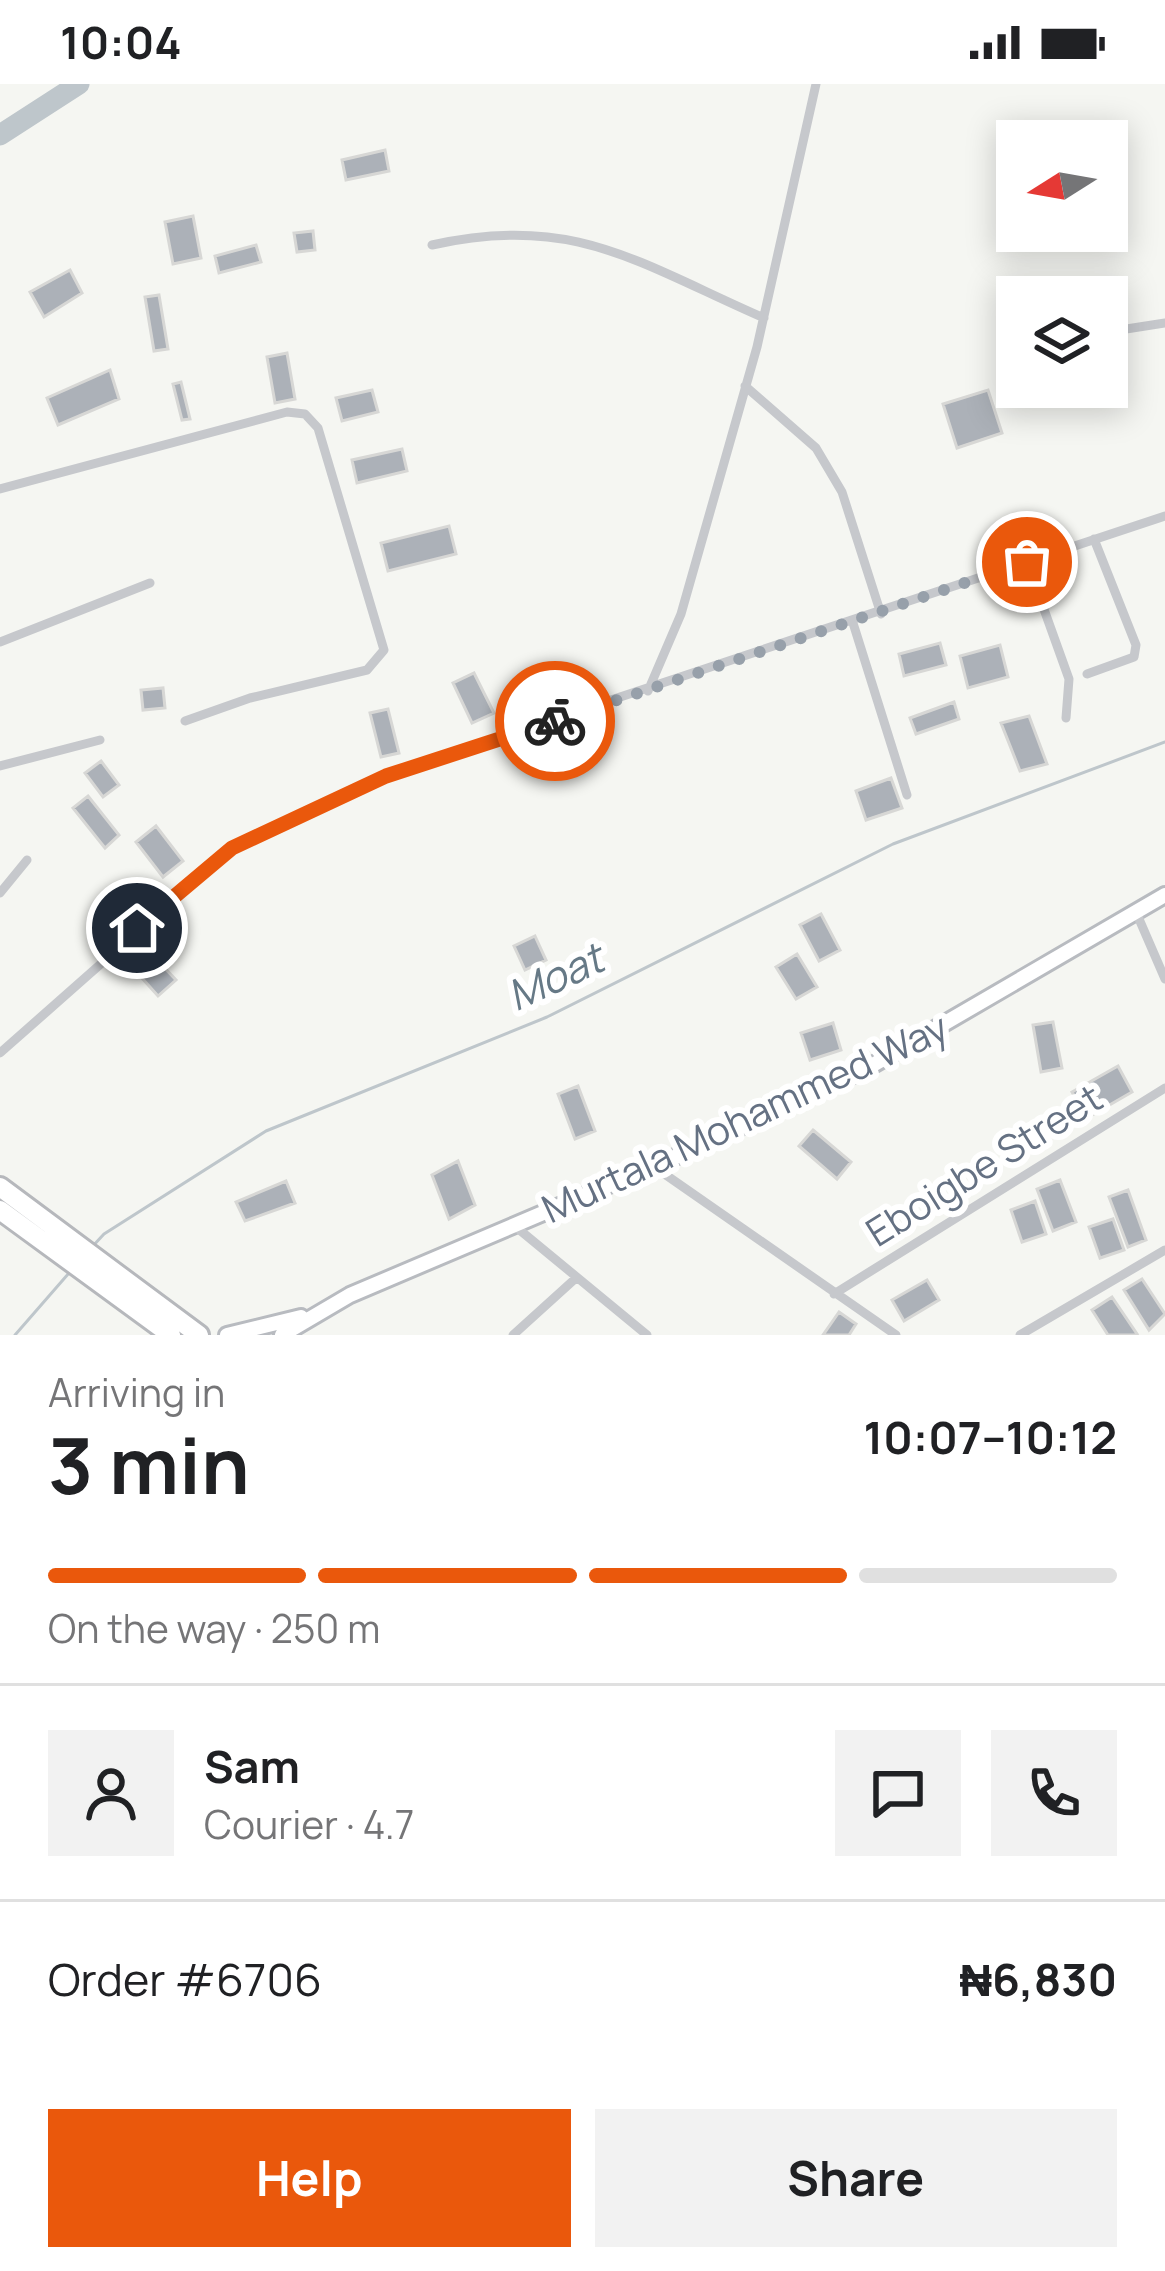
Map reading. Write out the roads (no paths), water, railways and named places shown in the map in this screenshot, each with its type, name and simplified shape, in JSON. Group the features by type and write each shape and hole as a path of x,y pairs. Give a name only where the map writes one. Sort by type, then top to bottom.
{"highway":[{"path":"0,1187 199,1335"},
{"path":"0,1210 171,1335"}],"street":[{"path":"648,691 680,614 746,386 816,84"},
{"path":"432,245 492,231 582,239 764,318"},
{"path":"1128,329 1165,323"},
{"path":"746,386 816,448 842,492 880,614"},
{"path":"0,489 287,412 305,414 318,428 383,650 379,661 367,670 250,698 185,722"},
{"path":"0,1053 232,848 386,776 1165,517"},
{"path":"1087,674 1134,657 1136,645 1094,539"},
{"path":"1027,562 1069,679 1066,718"},
{"path":"0,642 150,584"},
{"path":"853,623 907,795"},
{"path":"0,766 100,740"},
{"path":"0,892 27,860"},
{"name":"Murtala Mohammed Way","path":"312,1314 653,1166 902,1051 1165,895"},
{"path":"1136,912 1165,979"},
{"name":"Eboigbe Street","path":"835,1294 1165,1088"},
{"path":"653,1166 896,1335"},
{"path":"516,1227 646,1335"},
{"path":"1020,1335 1165,1250"},
{"path":"513,1335 576,1278"},
{"path":"227,1335 312,1314"},
{"path":"282,1335 312,1314"}],"waterway":[{"path":"0,135 79,84"},
{"name":"Moat","path":"91,1248 104,1234 266,1131 547,1017 893,844 1165,742"},
{"name":"Moat","path":"15,1335 69,1273"}]}
